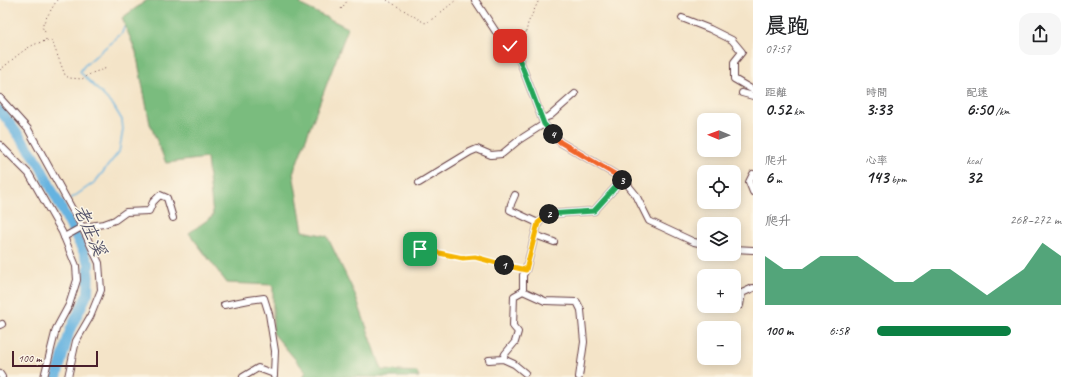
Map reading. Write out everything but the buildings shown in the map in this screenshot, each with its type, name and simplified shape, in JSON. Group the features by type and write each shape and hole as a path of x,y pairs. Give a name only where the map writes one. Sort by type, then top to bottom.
{"street":[{"path":"475,0 496,32 510,46 520,61 543,121 560,142 623,179 636,195 649,221 697,243"},
{"path":"682,18 710,29 732,40 742,52 734,62 734,79 753,90"},
{"path":"742,93 753,96"},
{"path":"419,184 477,149 491,155 502,154 575,94"},
{"path":"0,98 28,129 82,227 99,263 101,290 90,317 76,340 68,377"},
{"path":"0,145 29,174 64,237 76,266 77,280 69,305 56,329 44,377"},
{"path":"753,174 749,182 753,192"},
{"path":"523,291 523,275 526,270 538,223 549,214 594,211 623,179"},
{"path":"64,237 82,227 104,224 114,220 126,212 149,211 153,202 160,195 167,198 173,218"},
{"path":"515,195 510,210 538,223"},
{"path":"535,235 554,242"},
{"path":"741,249 753,250"},
{"path":"741,300 742,294 753,288"},
{"path":"503,359 505,354 515,342 518,332 513,326 514,296 523,291"},
{"path":"523,291 545,301 577,302 581,310 584,342 579,377"},
{"path":"224,305 264,298 269,314 275,351 274,376 258,368 243,377"},
{"path":"489,360 503,359 514,364 524,373"}],"path":[{"path":"46,41 45,32 42,27 57,0"},
{"path":"341,9 348,0"},
{"path":"387,0 425,23 434,18 456,0"},
{"path":"520,61 528,24 539,0"},
{"path":"0,70 26,49 46,41 52,41 65,76 69,78 82,79 92,73 107,68"},
{"path":"420,249 463,258 475,257 526,270"}],"green space":[{"path":"147,0 300,0 301,5 348,28 293,173 303,231 327,236 354,292 382,370 417,372 419,377 303,377 306,372 273,333 273,285 227,283 189,233 213,216 207,158 166,163 150,124 136,52 122,18"}],"waterway":[{"path":"69,200 95,182 119,152 123,130 122,120 113,105 80,72 84,66 122,33 124,27"},
{"name":"老庄溪","path":"0,110 37,160 89,263 88,293 70,330 57,377"},
{"name":"老庄溪","path":"60,206 66,202"}],"route":[{"path":"420,249 463,258 475,257 526,270 538,223 549,214 594,211 623,179 560,142 544,124 520,61 510,46"}]}
